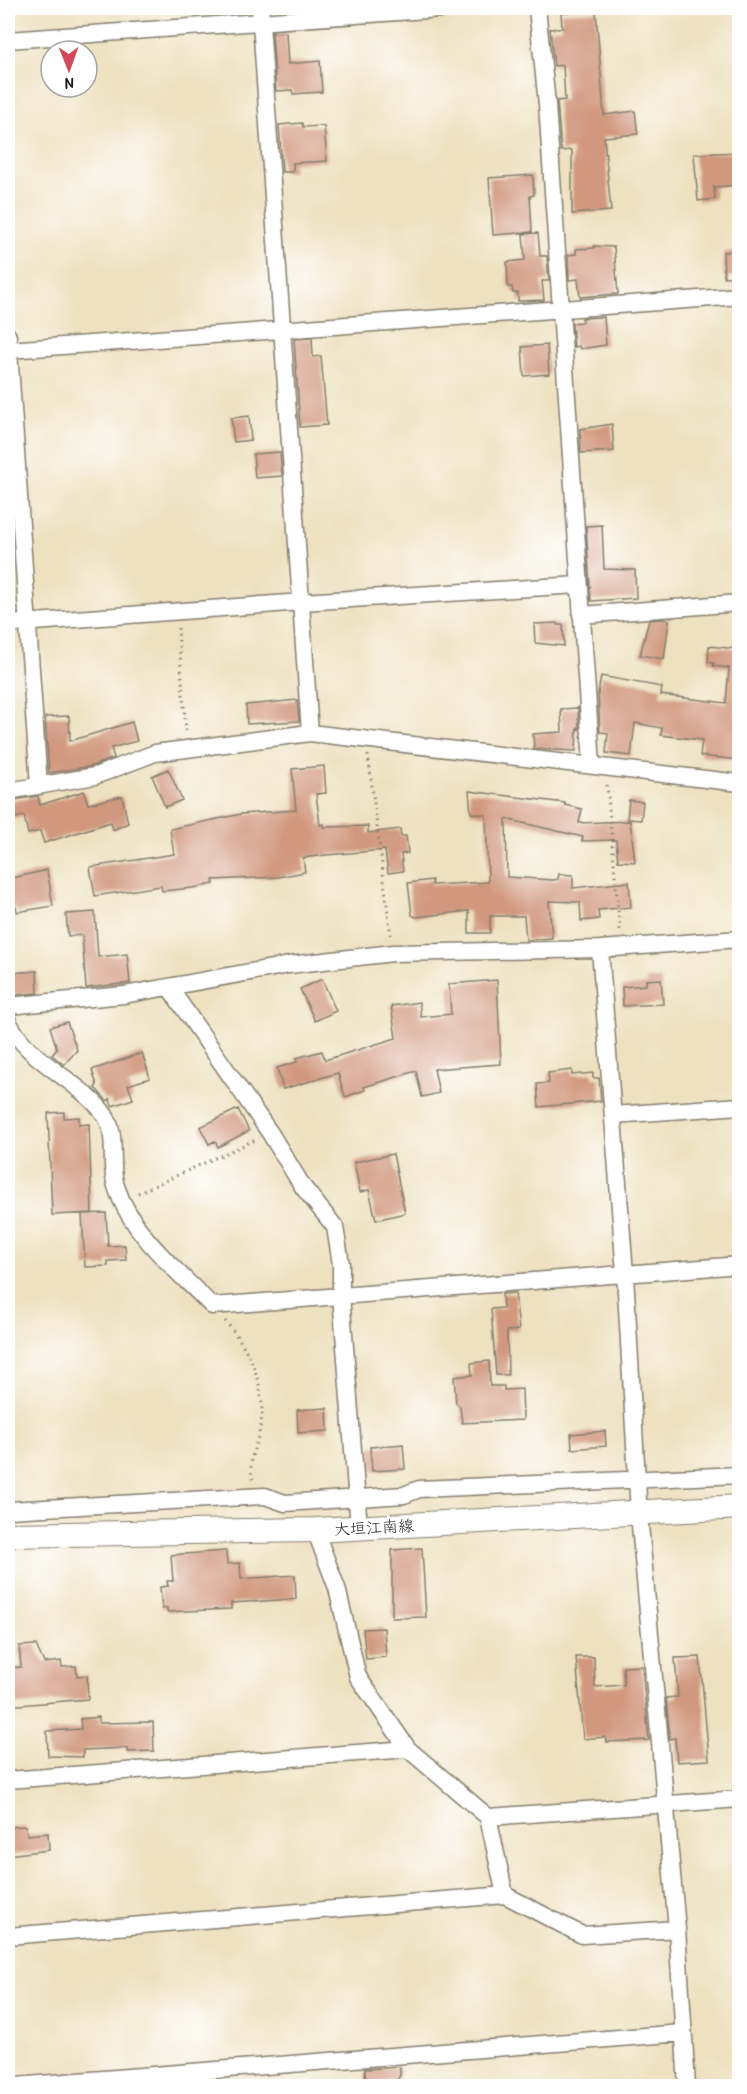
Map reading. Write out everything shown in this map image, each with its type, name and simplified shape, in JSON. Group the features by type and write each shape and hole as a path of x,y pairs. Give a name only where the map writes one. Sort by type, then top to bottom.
{"main road":[{"name":"大垣江南線","path":"8,1535 315,1530 740,1507"}],"street":[{"path":"8,40 260,14 454,8"},
{"path":"537,8 547,104 581,615 600,766"},
{"path":"260,14 310,733"},
{"path":"39,786 8,345 283,329 740,296"},
{"path":"8,624 302,602 579,585"},
{"path":"581,615 740,603"},
{"path":"8,791 95,776 155,753 310,733 740,783"},
{"path":"8,1006 124,995 289,965 393,953 600,949 740,939"},
{"path":"600,949 625,1274 639,1514 677,1929 687,2086"},
{"path":"169,987 270,1133 303,1187 335,1227 341,1264 341,1295 359,1528"},
{"path":"8,1021 34,1053 78,1088 103,1112 110,1126 115,1185 122,1201 141,1232 212,1306 740,1265"},
{"path":"614,1115 740,1106"},
{"path":"8,1510 259,1497 285,1503 404,1495 419,1489 740,1475"},
{"path":"315,1530 337,1588 358,1677 408,1749 488,1817 505,1895"},
{"path":"8,1780 408,1749"},
{"path":"488,1817 666,1802 740,1799"},
{"path":"8,1936 505,1895 582,1935 677,1929"},
{"path":"15,2086 682,2033"}],"path":[{"path":"177,611 187,749"},
{"path":"366,739 393,953"},
{"path":"600,766 620,947"},
{"path":"122,1201 270,1133"},
{"path":"212,1306 233,1330 254,1366 263,1405 250,1468 259,1497"}],"building":[{"path":"596,11 604,115 635,111 638,134 604,137 611,211 572,214 572,150 561,151 557,101 565,100 563,65 554,66 550,29 562,28 561,13"},
{"path":"286,32 288,64 320,61 322,92 293,94 292,90 276,91 272,33"},
{"path":"302,123 303,127 324,126 327,161 293,163 293,172 282,172 279,125"},
{"path":"740,152 740,185 714,187 715,199 698,201 694,154"},
{"path":"533,175 534,195 530,196 532,232 493,235 489,178"},
{"path":"538,233 540,256 547,256 549,281 542,281 544,300 518,301 518,293 513,293 512,287 508,287 507,262 525,260 523,234"},
{"path":"594,246 614,247 618,294 580,297 578,279 569,280 568,255 576,254 576,249 594,248"},
{"path":"740,251 740,276 724,277 723,252"},
{"path":"604,317 606,345 580,349 579,346 574,347 572,323 582,322 582,318"},
{"path":"312,338 313,357 321,356 327,425 300,427 294,339"},
{"path":"547,345 549,374 524,376 522,347"},
{"path":"249,416 251,440 234,442 231,418"},
{"path":"612,424 614,451 581,453 580,429"},
{"path":"280,452 282,476 255,478 253,454"},
{"path":"602,525 604,569 635,570 636,598 591,601 586,526"},
{"path":"649,620 669,620 664,659 640,655"},
{"path":"534,624 563,625 564,646 535,643"},
{"path":"709,646 738,649 736,666 740,666 740,760 700,756 702,740 661,735 662,728 635,723 631,756 606,753 608,733 600,732 598,693 601,676 662,687 661,695 726,703 729,668 713,666 714,663 708,662"},
{"path":"297,700 299,721 247,724 246,705"},
{"path":"578,708 579,729 577,728 576,751 534,749 533,734 562,732 561,709"},
{"path":"69,716 70,741 132,722 137,741 111,748 114,758 92,766 49,773 45,717"},
{"path":"324,766 326,793 316,794 320,825 324,824 324,827 368,826 368,833 400,829 401,836 406,836 408,853 401,854 403,871 388,873 385,850 303,858 305,872 278,877 213,880 214,884 193,888 162,891 161,886 95,896 90,867 174,854 170,829 241,814 296,810 292,769"},
{"path":"168,769 182,800 165,807 152,776"},
{"path":"84,791 88,804 122,796 128,823 113,830 111,822 44,843 40,831 28,834 24,816 8,819 8,801 38,796 40,805"},
{"path":"469,791 565,803 565,805 582,809 579,823 630,821 635,862 618,861 616,840 582,841 583,837 506,819 507,877 554,880 558,879 559,874 573,875 573,888 629,882 631,907 598,910 599,919 581,921 580,902 549,901 552,938 526,940 524,916 490,916 490,933 469,933 469,911 416,917 412,915 408,883 432,880 432,885 488,882 486,815 471,813"},
{"path":"629,800 643,802 641,820 627,819"},
{"path":"47,870 53,906 17,912 16,907 8,909 8,879"},
{"path":"95,912 98,957 127,954 130,983 86,988 82,935 68,936 66,914"},
{"path":"37,971 38,993 8,996 8,973"},
{"path":"322,979 336,1011 315,1021 300,989"},
{"path":"661,979 663,1004 623,1006 622,987 646,985 646,980"},
{"path":"497,980 501,1064 434,1069 439,1093 422,1097 416,1071 364,1087 365,1090 345,1097 338,1073 283,1089 277,1068 297,1062 296,1058 322,1051 325,1060 396,1038 391,1006 419,1002 421,1017 451,1014 449,984"},
{"path":"67,1022 77,1050 64,1065 52,1055 57,1049 50,1027"},
{"path":"142,1053 150,1078 128,1085 133,1099 112,1106 110,1099 107,1101 95,1088 97,1085 92,1070"},
{"path":"572,1070 572,1075 593,1073 593,1078 599,1078 601,1101 539,1107 537,1084 549,1083 548,1073"},
{"path":"238,1109 249,1131 218,1147 215,1141 209,1144 200,1127"},
{"path":"64,1112 64,1118 79,1117 79,1125 89,1124 92,1213 52,1215 48,1113"},
{"path":"393,1154 405,1213 376,1220 369,1190 360,1192 354,1162"},
{"path":"106,1213 108,1246 125,1245 126,1260 108,1261 108,1266 85,1267 82,1214"},
{"path":"515,1293 519,1330 507,1331 508,1375 496,1375 491,1309 503,1308 502,1294"},
{"path":"489,1361 490,1386 504,1386 504,1390 522,1389 523,1420 462,1423 460,1407 456,1403 454,1377 472,1375 471,1363"},
{"path":"327,1408 328,1431 298,1433 297,1410"},
{"path":"605,1431 606,1446 572,1449 571,1434"},
{"path":"403,1444 405,1469 372,1471 370,1447"},
{"path":"422,1548 426,1617 392,1618 392,1550"},
{"path":"226,1551 227,1564 240,1563 241,1579 295,1575 296,1599 231,1603 231,1609 167,1612 167,1608 162,1609 160,1587 168,1586 167,1581 173,1581 171,1555"},
{"path":"384,1628 386,1657 366,1659 363,1629"},
{"path":"36,1645 44,1663 61,1661 62,1667 76,1666 77,1676 87,1675 88,1699 8,1706 8,1668 21,1667 19,1646"},
{"path":"576,1657 594,1657 595,1687 624,1685 623,1667 642,1666 649,1740 606,1742 605,1737 583,1739"},
{"path":"700,1657 709,1760 677,1762 675,1738 670,1739 666,1698 678,1697 675,1658"},
{"path":"99,1717 99,1723 153,1722 154,1751 127,1752 127,1748 83,1750 83,1757 48,1756 47,1731 81,1729 80,1719"},
{"path":"26,1826 27,1835 48,1833 49,1850 8,1855 8,1827"},
{"path":"400,2067 400,2075 394,2086 366,2086 365,2069"}]}
